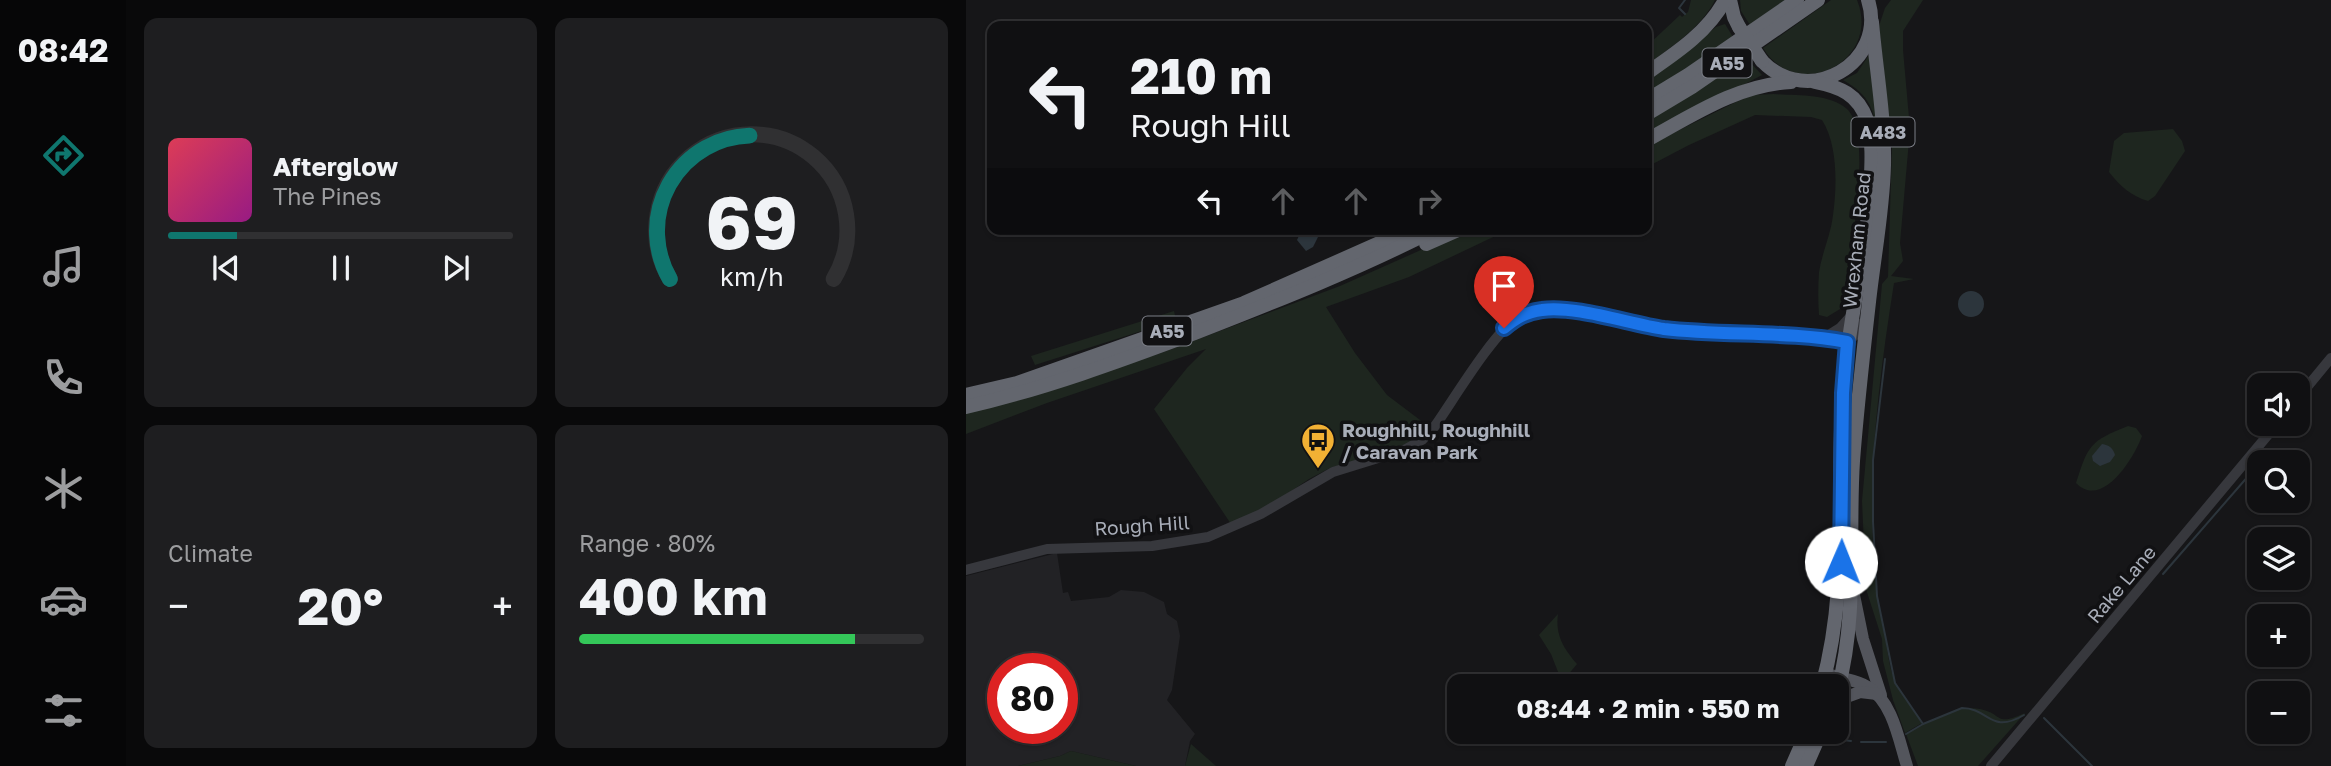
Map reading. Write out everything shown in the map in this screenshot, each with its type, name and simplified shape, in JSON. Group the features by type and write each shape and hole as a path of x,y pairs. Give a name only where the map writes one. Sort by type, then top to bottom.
{"highway":[{"path":"1728,0 1734,17 1762,61 1779,75 1800,82"},
{"path":"1652,70 1716,18 1728,0"},
{"name":"A55","path":"1652,97 1797,0"},
{"name":"A55","path":"1652,111 1692,87 1818,0"},
{"name":"Wrexham Road","path":"1834,674 1849,626 1852,584 1852,480 1869,302 1883,200 1884,161 1872,19 1868,0"},
{"path":"1652,137 1729,96 1755,86 1815,82 1829,78 1852,64 1865,43 1880,0"},
{"name":"Wrexham Road","path":"1815,82 1843,89 1858,103 1867,122 1872,167 1867,225 1847,342 1843,393 1840,579 1833,674"},
{"path":"1362,252 1392,235"},
{"name":"A55","path":"966,395 1017,383 1155,336 1244,303 1398,235"},
{"name":"A55","path":"966,407 1020,395 1147,351 1281,300 1423,235"},
{"path":"1281,300 1368,269 1446,235"},
{"path":"1792,766 1802,744"},
{"path":"1806,766 1816,744"}],"main road":[{"path":"1852,584 1863,639 1880,697 1892,721 1907,766"},
{"path":"1849,683 1864,685 1880,697"},
{"path":"1849,696 1860,692 1880,697"}],"street":[{"path":"1847,342 1858,333 1869,302"},
{"name":"Rough Hill","path":"966,570 1047,549 1152,546 1208,537 1262,514 1333,472 1404,450 1422,440 1435,426 1504,328 1521,314 1544,309 1564,310 1688,331 1824,338 1847,342"},
{"path":"1824,338 1847,322 1854,312"},
{"path":"2310,383 2331,358"},
{"name":"Rake Lane","path":"1991,766 2267,436"}],"shaded area":[{"path":"1691,0 1715,0 1694,28 1652,61 1652,41 1680,15 1682,17 1688,12"},
{"path":"1740,0 1785,0 1750,25 1741,11"},
{"path":"1831,0 1857,0 1862,22 1858,41 1847,57 1832,68 1814,74 1796,73 1778,65 1763,48"},
{"path":"1891,0 1923,0 1903,31 1910,129 1900,243 1903,261 1891,276 1914,279 1894,283 1881,370 1873,460 1873,550 1877,594 1890,666 1899,688 1922,723 1905,733 1893,700 1883,661 1882,639 1866,589 1862,501 1882,284 1888,277 1892,146 1879,26"},
{"path":"1725,24 1733,37 1652,91 1652,76 1716,27"},
{"path":"1869,55 1879,139 1869,104 1860,92 1843,80 1857,73"},
{"path":"1747,59 1762,75 1652,133 1652,118"},
{"path":"1753,95 1812,96 1831,100 1847,109 1855,124 1859,146 1859,174 1853,236 1840,309 1827,317 1819,315 1819,272 1832,222 1835,179 1834,153 1822,120 1811,117 1755,115 1652,164 1652,144"},
{"path":"2173,129 2182,141 2185,151 2155,196 2148,201 2126,190 2109,172 2114,141 2124,133"},
{"path":"1299,235 1318,237 1313,247 1306,251 1297,240"},
{"path":"1455,235 1497,235 1409,277 1326,307 1355,353 1387,395 1428,426 1412,441 1395,449 1330,468 1272,504 1231,524 1154,409 1206,349 1047,403 966,434 966,413 1161,353 1340,286"},
{"path":"1971,291 1980,295 1984,304 1980,313 1971,317 1962,313 1958,304 1962,295"},
{"path":"1174,311 1176,320 1035,365 1031,356"},
{"path":"2128,426 2136,428 2142,436 2116,478 2096,490 2086,490 2076,483 2092,446"},
{"path":"2102,444 2110,447 2115,455 2110,462 2100,466 2093,461 2092,456"},
{"path":"1057,553 1063,593 1068,592 1071,601 1109,597 1121,590 1144,592 1164,602 1167,614 1177,621 1180,636 1172,690 1167,700 1195,734 1190,741 1185,766 1136,766 1071,751 1018,766 966,766 966,576"},
{"path":"1558,614 1558,629 1562,641 1577,664 1569,674 1559,674 1539,635"},
{"path":"1962,708 1988,711 2003,719 2025,713 1978,766 1918,766 1906,734"},
{"path":"1191,744 1216,766 1185,766"},
{"path":"1071,751 1136,766 1018,766"}],"waterway":[{"path":"1685,0 1679,8 1685,14"},
{"path":"1885,359 1873,460 1877,596 1895,683 1923,724"},
{"path":"2163,574 2247,477"},
{"path":"1906,734 1962,708 1971,709 1997,722 2024,715"},
{"path":"2044,718 2092,766"},
{"path":"1861,742 1886,742"}],"place":[{"name":"Roughhill, Roughhill / Caravan Park","path":"1318,470"}],"route":[{"path":"1504,328 1521,314 1544,309 1714,334 1824,338 1847,342 1843,393 1841,562"}]}
